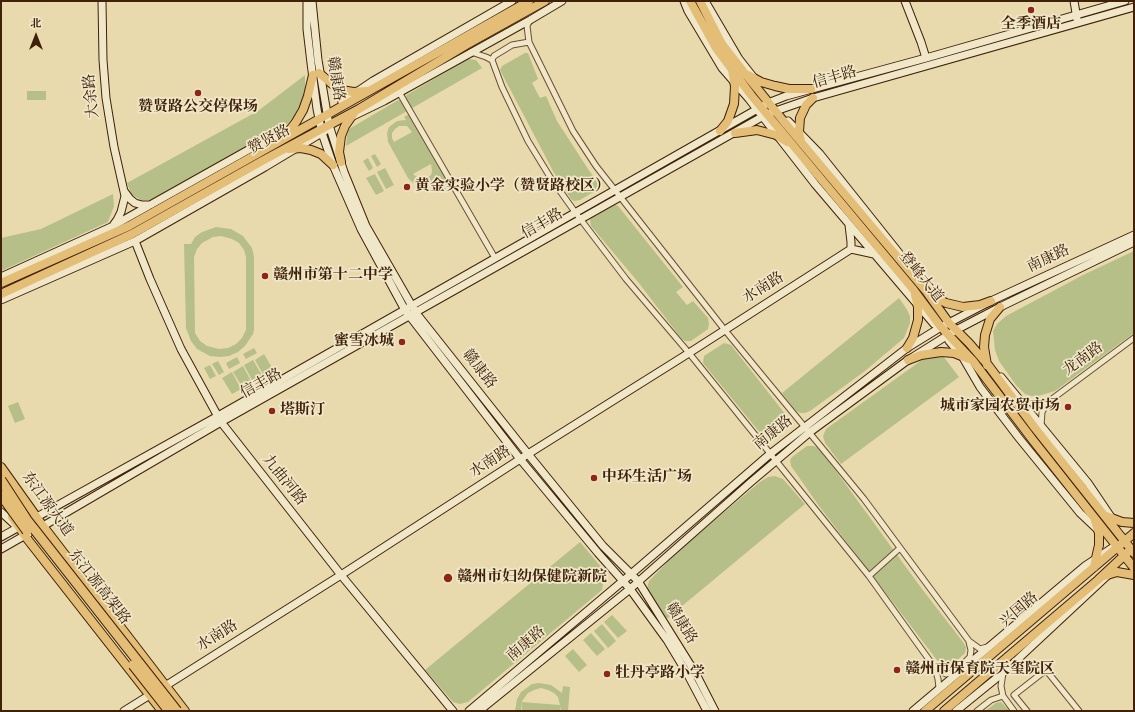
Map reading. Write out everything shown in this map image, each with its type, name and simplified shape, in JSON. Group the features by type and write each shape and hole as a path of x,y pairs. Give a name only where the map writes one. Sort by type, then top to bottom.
{"highway":[{"name":"东江源高架路","path":"1,480 27,520 177,711"},
{"name":"东江源高架路","path":"1,495 21,523 169,711"}],"main road":[{"name":"大余路","path":"102,1 102,60 106,98 110,128 125,196 123,208 118,220 111,227"},
{"name":"赣康路","path":"307,1 307,29 323,116 322,131 366,226 408,308 520,459 630,589 667,640 707,711"},
{"name":"赣康路","path":"312,1 316,74"},
{"path":"1,277 111,227 257,145 323,116 373,81 499,4 512,1"},
{"name":"赞贤路","path":"1,283 129,226 181,198 323,116 374,90 529,1"},
{"name":"赞贤路","path":"1,294 132,234 280,152 322,131 459,49 546,1"},
{"path":"330,126 350,118 399,92 562,1"},
{"path":"684,1 688,11 722,68 734,82 765,105"},
{"name":"登峰大道","path":"690,1 716,48 731,68 765,105"},
{"name":"登峰大道","path":"700,1 722,44 743,71 793,146 912,288 940,328 973,361 1092,515 1134,574"},
{"path":"705,1 739,59 754,78 765,105 771,113 798,132 820,154 937,299 951,322"},
{"path":"906,1 922,42 926,58"},
{"path":"1074,1 1078,24"},
{"name":"信丰路","path":"1,537 413,315 580,219 720,131 765,105 811,89 926,58 1124,1"},
{"name":"信丰路","path":"1,549 43,526 408,308 575,212 618,194 771,113 813,98 1134,7"},
{"path":"720,131 728,121 732,110 734,82 731,68"},
{"path":"743,71 754,78 782,88 796,90 811,89"},
{"path":"271,146 281,140 296,122 303,109 316,74 337,87 348,91 358,92 374,90"},
{"path":"801,142 798,132 801,114 806,105 813,98"},
{"path":"280,152 298,148 306,148 337,164 343,131 350,118 359,109"},
{"path":"771,113 778,136 874,254 940,328"},
{"name":"登峰大道","path":"771,113 801,142 988,365 1034,428 1108,517 1133,550"},
{"name":"赣康路","path":"323,116 330,126 337,164"},
{"path":"735,133 757,130 778,136 793,146"},
{"path":"1,300 135,241 298,148 322,131"},
{"path":"122,187 127,197 135,203 142,205 153,204 168,199 181,198"},
{"path":"166,223 180,208"},
{"path":"849,224 851,249 874,254"},
{"path":"95,242 111,227"},
{"name":"南康路","path":"468,711 630,575 770,454 804,426 907,348 940,328 991,301 1134,235"},
{"name":"九曲河路","path":"135,241 181,349 220,419 342,575 452,711"},
{"name":"南康路","path":"479,711 630,589 745,487 810,432 908,360 957,329 1134,242"},
{"name":"水南路","path":"124,711 342,575 520,459 851,249"},
{"path":"90,254 113,251"},
{"path":"907,348 913,338 917,326 917,304 912,288"},
{"path":"926,291 937,299 951,305 963,307 980,305 991,301"},
{"path":"988,365 984,341 986,329 993,315 1000,307"},
{"name":"赣康路","path":"413,315 603,546 630,575 638,581 696,674 715,711"},
{"path":"957,329 986,356 1088,483 1108,517 1122,522 1134,523"},
{"path":"913,711 1084,566 1116,547 1080,513 1019,438 980,387 962,356 947,336"},
{"path":"908,360 934,352 948,352 973,361"},
{"name":"东江源大道","path":"1,467 43,526 185,711"},
{"path":"1,499 24,536 162,711"},
{"path":"1,512 18,527"},
{"path":"1092,515 1098,530 1099,545 1094,567"},
{"path":"1125,540 1134,527"},
{"name":"兴国路","path":"925,711 1134,533"},
{"name":"兴国路","path":"944,711 1133,550"},
{"path":"956,711 1004,672 1110,573 1124,558"},
{"path":"1098,580 1110,573 1122,572 1134,574"}],"street":[{"path":"530,20 527,26 529,42 560,107 573,131 596,166 724,329 864,499 969,641 980,649 988,647"},
{"path":"492,60 494,56 512,45 529,42"},
{"path":"470,52 492,60 502,87 528,141 550,177 626,280 689,353 869,576 935,668 939,688"},
{"path":"399,92 495,258"},
{"name":"龙南路","path":"1048,402 1134,338"},
{"path":"1022,402 1048,402"},
{"path":"1041,426 1042,412 1048,402"},
{"path":"869,576 900,548"},
{"path":"935,668 946,674 951,673 961,666 970,658 971,650 969,641"},
{"path":"1027,711 1014,695 1046,670 1079,711"},
{"path":"1004,672 1001,686 1003,696 1014,711"},
{"path":"977,711 991,700 1003,696"}],"green space":[{"path":"525,53 528,53 538,79 532,83 540,98 546,96 557,121 598,182 595,191 580,200 574,201 571,199 553,171 500,70 502,66"},
{"path":"468,59 476,60 482,68 346,146 349,129"},
{"path":"305,75 305,92 295,116 284,127 153,200 141,200 131,194 127,183 258,111"},
{"path":"27,91 46,91 46,100 27,100"},
{"path":"409,114 452,189 446,192 437,175 431,183 425,185 418,185 408,178 388,142 387,133 389,127 397,121 406,120 404,117","holes":["399,126 407,126 412,132 394,142 392,133","431,164 431,175 427,178 419,179 413,174"]},
{"path":"375,154 381,164 377,167 371,156"},
{"path":"368,158 373,168 369,171 363,161"},
{"path":"385,168 394,185 386,189 377,172"},
{"path":"375,174 384,191 376,195 366,178"},
{"path":"113,194 114,206 108,222 1,271 1,238 41,229"},
{"path":"614,204 618,206 683,287 676,292 687,305 693,301 708,318 708,329 691,341 685,341 681,338 638,282 591,226 590,220 592,216"},
{"path":"216,227 231,229 243,236 252,248 254,257 253,334 245,346 238,352 229,356 210,356 197,349 191,341 186,328 184,244 191,244 195,237 202,232","holes":["221,236 239,243 244,250 246,257 246,330 242,338 236,344 228,348 219,349 207,346 200,341 195,333 194,257 197,249 202,243 213,237"]},
{"path":"1134,251 1134,333 1055,391 1038,396 1025,394 1016,385 999,361 995,350 993,331 997,324 1006,316 1083,275"},
{"path":"899,298 910,316 910,323 904,338 865,371 810,411 800,413 795,410 782,393"},
{"path":"724,343 731,345 786,415 788,426 774,437 770,439 765,438 761,434 703,363 704,356"},
{"path":"254,348 257,353 246,359 243,354"},
{"path":"264,354 274,371 264,376 255,360"},
{"path":"943,356 959,377 841,464 825,443 823,436 826,429 926,357"},
{"path":"237,357 240,363 229,369 226,363"},
{"path":"253,360 263,377 253,382 244,365"},
{"path":"218,361 224,372 219,375 212,364"},
{"path":"210,365 216,376 210,379 204,368"},
{"path":"243,366 252,383 243,388 233,372"},
{"path":"232,372 241,389 232,394 222,378"},
{"path":"18,402 25,419 15,423 8,406"},
{"path":"807,446 814,446 820,449 919,585 963,642 966,647 965,653 953,664 947,667 940,664 819,506 791,466 790,460 792,457"},
{"path":"775,476 783,479 805,504 664,621 646,593 649,581 681,548 760,482 768,477"},
{"path":"580,542 602,568 604,578 602,590 468,702 460,704 453,702 425,670"},
{"path":"612,615 627,631 618,638 604,622"},
{"path":"602,624 616,641 608,648 594,631"},
{"path":"591,633 605,649 597,656 583,640"},
{"path":"573,649 587,665 579,672 565,656"},
{"path":"539,683 551,685 562,693 563,686 570,687 568,711 561,711 560,706 560,711 522,711 522,702 560,705 558,697 554,693 541,688 528,693 522,701 521,711 515,711 517,699 521,692 532,684"},
{"path":"1001,702 1010,711 985,711 996,703"}],"place":[{"name":"全季酒店","path":"1031,10"},
{"name":"赞贤路公交停保场","path":"198,93"},
{"name":"黄金实验小学（赞贤路校区）","path":"407,187"},
{"name":"赣州市第十二中学","path":"265,276"},
{"name":"蜜雪冰城","path":"402,342"},
{"name":"城市家园农贸市场","path":"1068,407"},
{"name":"塔斯汀","path":"272,411"},
{"name":"中环生活广场","path":"594,478"},
{"name":"赣州市妇幼保健院新院","path":"448,578"},
{"name":"赣州市保育院天玺院区","path":"897,670"},
{"name":"牡丹亭路小学","path":"607,674"}]}
